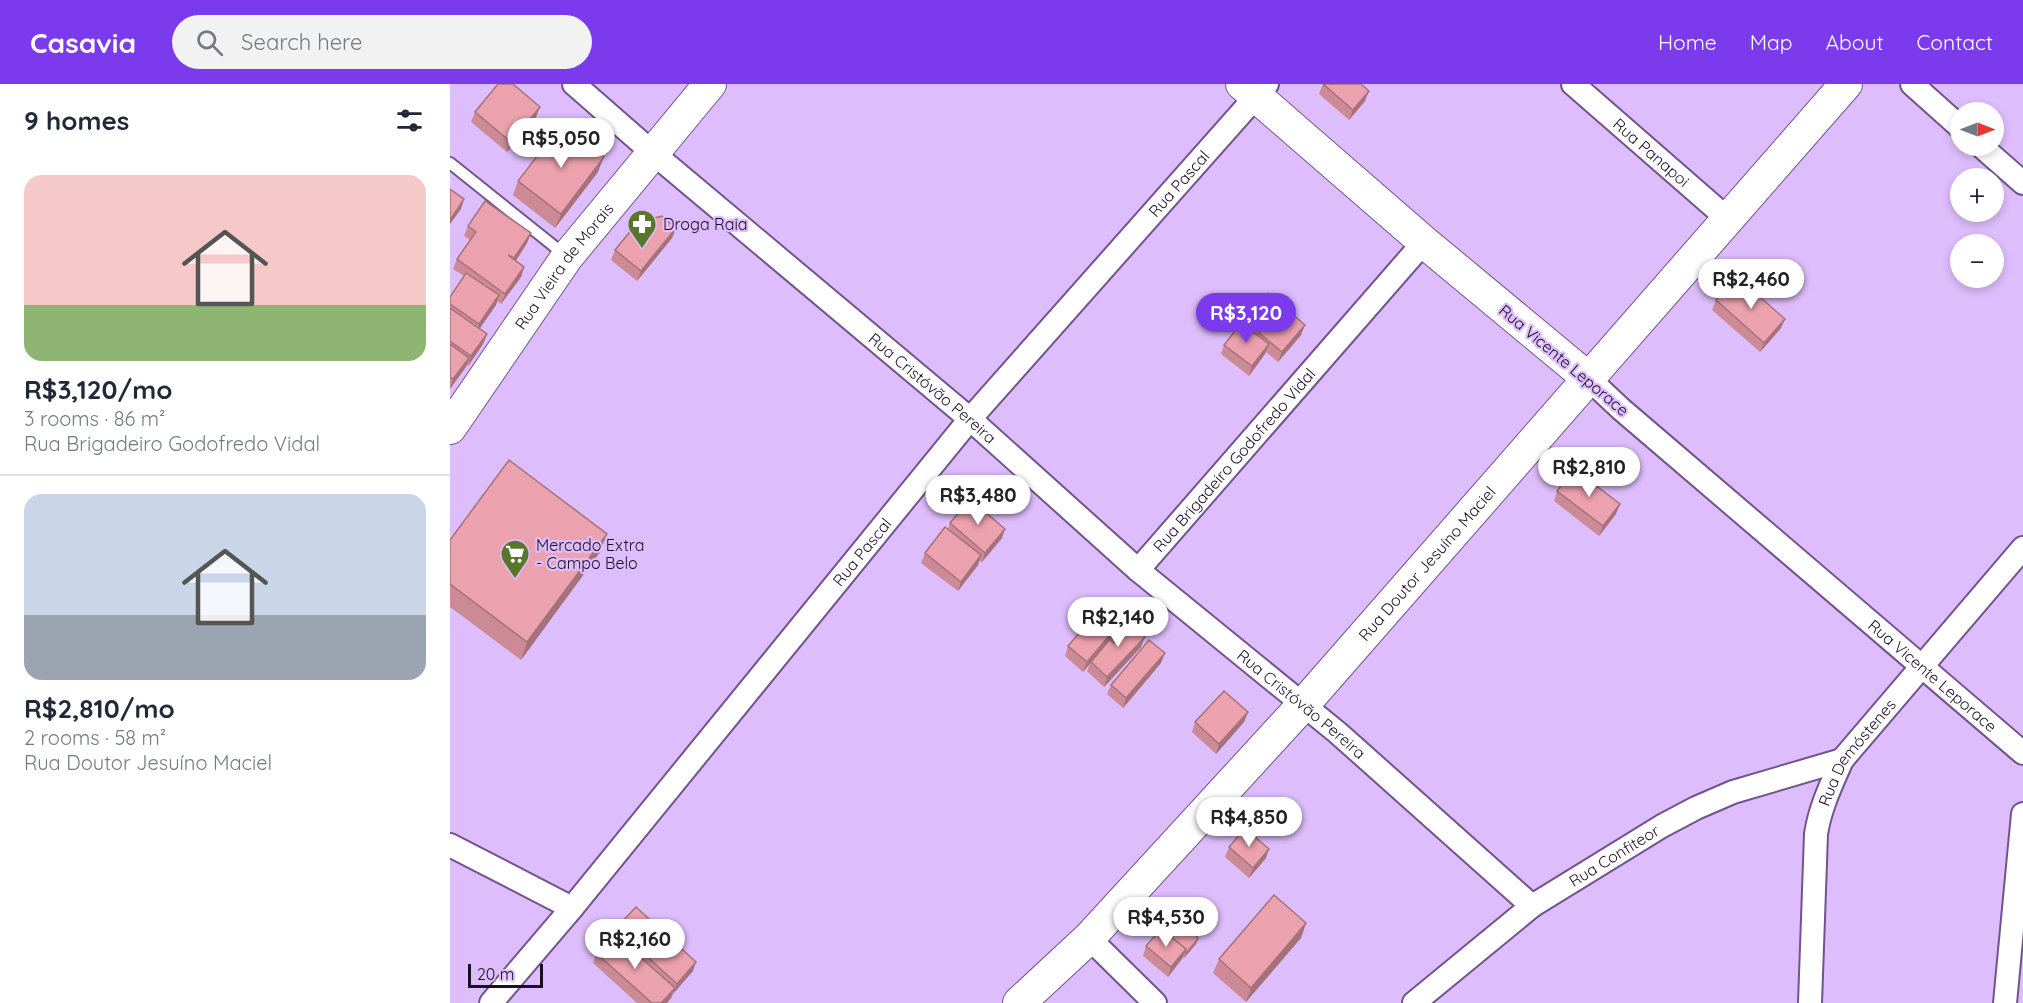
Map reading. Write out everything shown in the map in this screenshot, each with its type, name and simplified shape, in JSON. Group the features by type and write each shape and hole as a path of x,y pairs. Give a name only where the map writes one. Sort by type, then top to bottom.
{"street":[{"name":"Rua Cristóvão Pereira","path":"574,84 970,419 1138,570 1338,733 1532,906"},
{"name":"Rua Vieira de Morais","path":"450,427 567,257 711,84"},
{"name":"Rua Panapoi","path":"1573,84 1729,220"},
{"name":"Rua Doutor Jesuíno Maciel","path":"1019,1003 1089,938 1303,705 1846,84"},
{"path":"1912,84 1950,118"},
{"name":"Rua Vicente Leporace","path":"1255,88 1424,242 1589,379 1621,409 2023,753"},
{"name":"Rua Pascal","path":"491,1003 572,908 970,419 1255,88"},
{"path":"1992,156 2023,183"},
{"name":"Rua Brigadeiro Godofredo Vidal","path":"1138,570 1424,242"},
{"name":"Rua Demóstenes","path":"1810,1003 1816,834 1822,805 1842,760 2023,548"},
{"name":"Rua Confiteor","path":"1414,1003 1532,906 1662,826 1733,792 1842,760"},
{"path":"2005,1003 2023,814"},
{"path":"450,845 572,908"},
{"path":"1089,938 1155,1003"}],"lane":[{"path":"450,163 567,257"}],"building":[{"path":"498,84 513,84 540,107 511,142 475,112"},
{"path":"1323,84 1361,84 1369,91 1353,110"},
{"path":"561,125 604,157 561,214 518,181"},
{"path":"450,189 464,199 450,220"},
{"path":"485,201 531,233 514,258 508,255 524,267 505,294 457,259 476,232 468,226"},
{"name":"Droga Raia","path":"662,216 676,228 641,271 615,250 638,222"},
{"path":"466,273 499,295 479,324 450,304 450,297"},
{"path":"1737,277 1785,319 1764,343 1716,300"},
{"path":"1268,293 1305,325 1282,352 1245,321"},
{"path":"450,308 487,334 471,356 450,341"},
{"path":"1241,323 1269,344 1252,366 1224,345"},
{"path":"450,344 469,358 453,379 450,377"},
{"name":"Mercado Extra - Campo Belo","path":"509,460 607,534 527,642 450,584 450,540"},
{"path":"1574,469 1620,504 1603,526 1557,491"},
{"path":"970,499 1005,529 985,553 950,523"},
{"path":"945,527 981,555 961,582 925,553"},
{"path":"1106,602 1124,618 1087,662 1068,646"},
{"path":"1126,620 1145,637 1107,677 1091,662"},
{"path":"1149,640 1165,653 1126,698 1111,685"},
{"path":"1224,691 1248,712 1219,744 1195,722"},
{"path":"1243,831 1248,831 1269,849 1253,868 1229,847"},
{"path":"1274,895 1306,923 1251,988 1219,959"},
{"path":"1183,902 1207,923 1196,935 1198,939 1186,953 1186,949 1159,929 1171,916 1183,926 1172,914"},
{"path":"636,907 696,962 677,984 616,928"},
{"path":"1161,929 1186,949 1171,967 1146,946"},
{"path":"614,934 675,988 661,1003 652,1003 596,953"}],"place":[{"name":"Droga Raia","path":"642,250"},
{"name":"Mercado Extra - Campo Belo","path":"515,580"}]}
